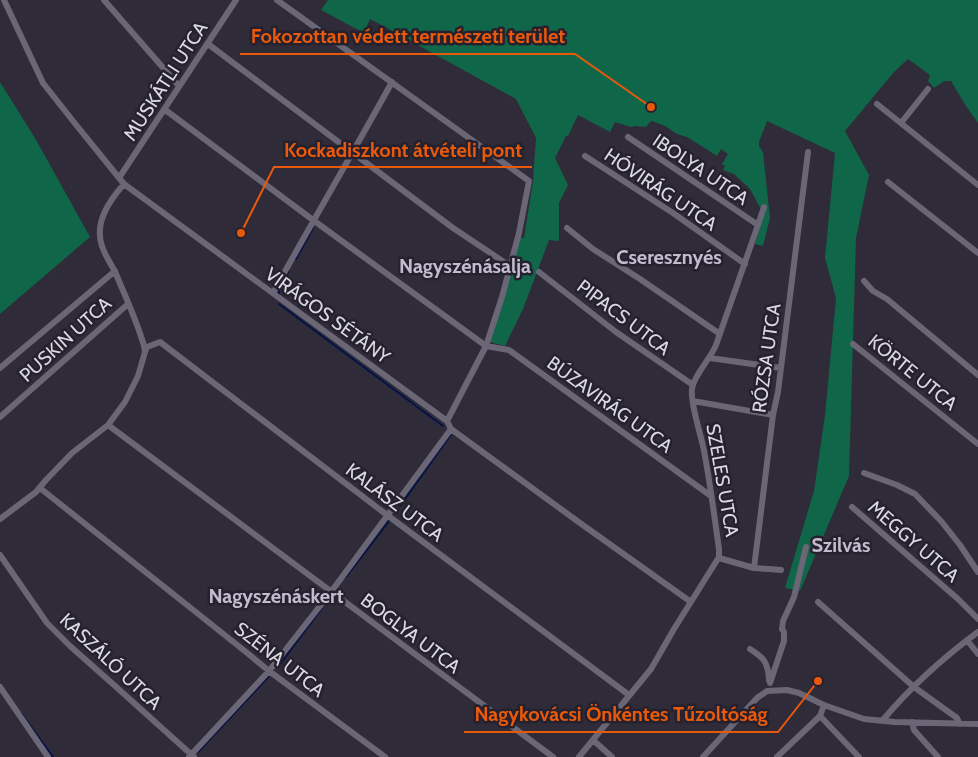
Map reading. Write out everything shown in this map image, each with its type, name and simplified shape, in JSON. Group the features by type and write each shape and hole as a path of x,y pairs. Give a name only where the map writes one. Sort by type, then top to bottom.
{"street":[{"name":"VIRÁGOS SÉTÁNY","path":"4,0 43,83 124,184 447,422 451,428 691,602"},
{"path":"104,0 180,86"},
{"path":"277,0 530,181 519,233 502,297 486,346 447,422"},
{"name":"MUSKÁTLI UTCA","path":"119,178 208,44 234,1"},
{"path":"208,44 453,228 510,266"},
{"path":"273,293 392,82"},
{"path":"901,123 928,89"},
{"path":"877,104 978,185"},
{"path":"164,109 486,346"},
{"name":"IBOLYA UTCA","path":"628,138 758,225"},
{"name":"RÓZSA UTCA","path":"754,568 808,152"},
{"name":"HÓVIRÁG UTCA","path":"585,156 673,213 745,264"},
{"path":"888,182 978,253"},
{"path":"0,519 28,499 72,453 108,425 126,402 138,376 145,352 142,340 102,246 100,234 101,222 108,204 114,194 124,184"},
{"path":"693,385 716,345 764,207"},
{"path":"567,228 593,250 640,279 720,334"},
{"path":"0,368 114,271"},
{"name":"PIPACS UTCA","path":"539,272 616,332 693,385"},
{"path":"864,281 872,291 886,299 978,375"},
{"name":"PUSKIN UTCA","path":"0,417 128,304"},
{"name":"KALÁSZ UTCA","path":"145,352 148,347 160,342 387,515 629,695"},
{"name":"KÖRTE UTCA","path":"853,344 978,444"},
{"name":"BÚZAVIRÁG UTCA","path":"486,346 510,350 711,496"},
{"path":"710,358 781,368"},
{"name":"SZELES UTCA","path":"579,757 651,669 719,558 720,549 703,447 693,401 693,385"},
{"path":"693,401 773,415"},
{"name":"BOGLYA UTCA","path":"108,425 553,757"},
{"path":"191,756 268,671 331,592 451,428"},
{"path":"864,473 915,494 941,521 978,572"},
{"name":"SZÉNA UTCA","path":"40,488 268,671 385,757"},
{"name":"MEGGY UTCA","path":"852,507 958,598 978,620"},
{"path":"766,692 784,641 783,621 794,597 806,547"},
{"name":"KASZÁLÓ UTCA","path":"0,555 47,623 191,756"},
{"path":"719,558 754,568 781,570"},
{"path":"818,602 914,687 954,715 960,724"},
{"path":"882,721 914,687 978,632"},
{"path":"967,640 978,654"},
{"path":"750,649 765,660 770,683"},
{"path":"0,687 48,757"},
{"path":"703,757 757,698 766,692 783,690 794,692 858,717 882,721 978,724"},
{"path":"777,757 820,716 824,705"},
{"path":"820,716 859,757"},
{"path":"912,722 914,730 938,757"},
{"path":"594,740 612,757"}],"green space":[{"path":"328,0 978,0 978,123 951,81 944,81 934,88 928,81 930,75 908,59 894,72 845,131 869,175 856,238 849,476 800,591 785,588 814,491 825,415 836,298 825,258 835,153 767,121 759,142 763,152 770,218 763,246 755,244 764,215 750,189 734,174 723,170 725,166 722,164 728,154 721,149 717,156 687,137 652,121 646,127 631,127 615,122 610,132 578,115 555,158 568,185 559,203 559,241 549,240 523,309 505,346 490,342 520,238 524,238 533,181 536,138 516,99 405,38 392,34 391,30 370,19 364,33 321,10"},
{"path":"0,82 35,138 90,237 0,314"}],"waterway":[{"path":"296,259 313,228"},
{"path":"279,295 289,270"},
{"path":"279,304 443,426"},
{"path":"400,506 452,433"},
{"path":"346,577 389,521"},
{"path":"281,663 322,608"},
{"path":"198,752 269,676"},
{"path":"21,713 53,757"}],"place":[{"name":"Fokozottan védett természeti terület","path":"651,107"},
{"name":"Kockadiszkont átvételi pont","path":"241,233"},
{"name":"Nagykovácsi Önkéntes Tűzoltóság","path":"818,681"}],"district":[{"name":"Cseresznyés","path":"669,257"},
{"name":"Nagyszénásalja","path":"465,266"},
{"name":"Szilvás","path":"841,545"},
{"name":"Nagyszénáskert","path":"276,596"}]}
